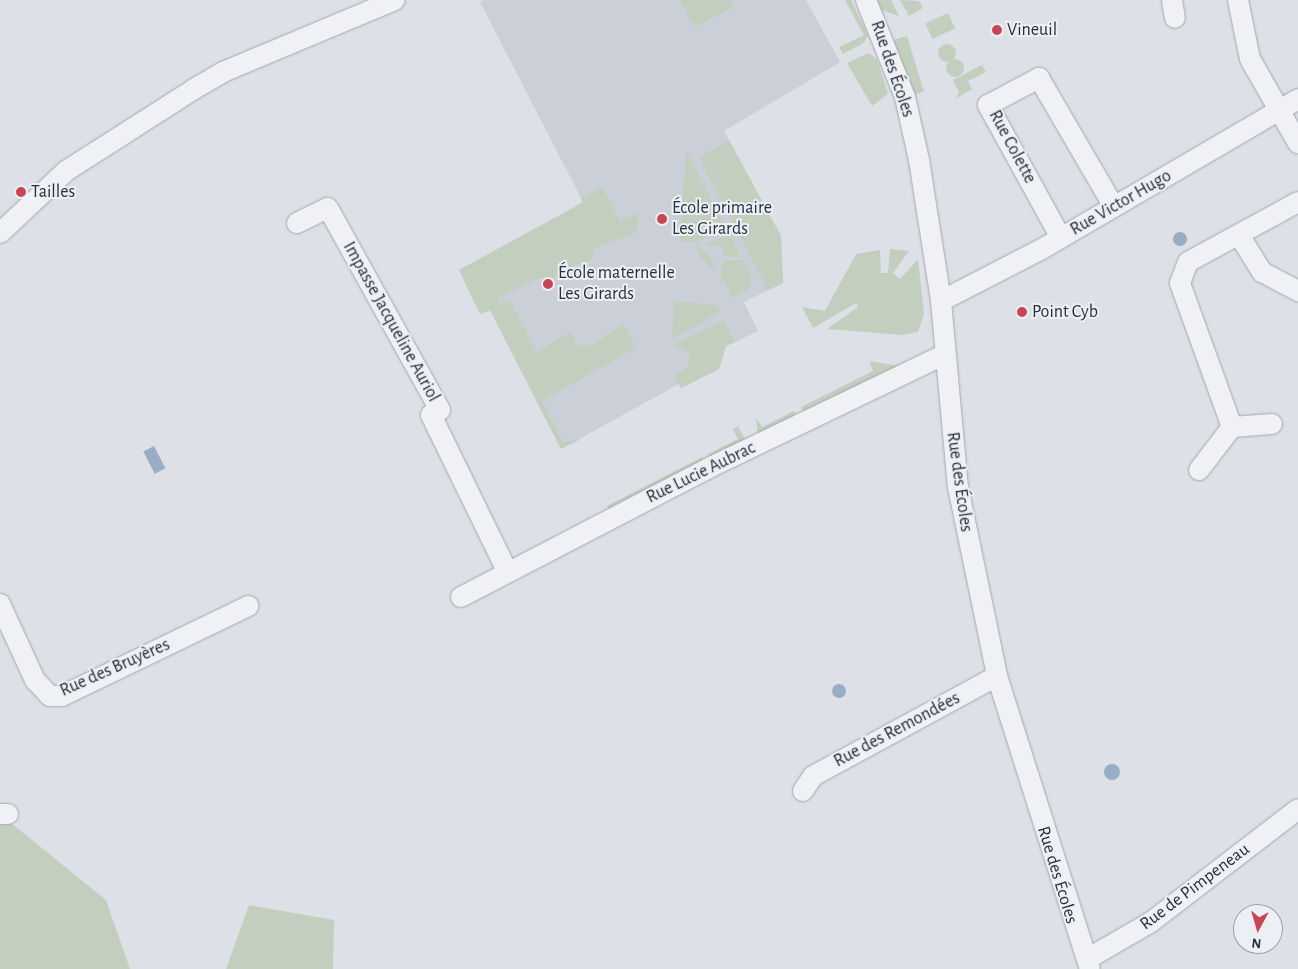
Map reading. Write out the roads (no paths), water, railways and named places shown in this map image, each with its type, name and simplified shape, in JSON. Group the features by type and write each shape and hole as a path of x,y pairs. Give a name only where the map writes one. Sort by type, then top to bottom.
{"street":[{"path":"0,233 66,171 194,89 223,72 395,0"},
{"name":"Rue des Écoles","path":"866,0 905,97 940,301 958,487 997,676 1075,932 1090,963"},
{"path":"1238,0 1250,60 1281,111 1298,144"},
{"name":"Rue Colette","path":"1061,238 988,105 1039,78 1114,207"},
{"name":"Rue Victor Hugo","path":"940,301 1061,238 1281,111 1298,99"},
{"path":"1232,427 1180,283 1188,262 1298,202"},
{"name":"Impasse Jacqueline Auriol","path":"297,223 328,208 440,410 431,415 508,571"},
{"path":"1239,235 1262,272 1298,292"},
{"name":"Rue Lucie Aubrac","path":"461,597 508,571 944,355"},
{"path":"1198,470 1232,427 1272,424"},
{"name":"Rue des Bruyères","path":"0,604 36,680 50,696 62,696 248,606"},
{"name":"Rue des Remondées","path":"804,791 813,776 997,676"},
{"name":"Rue de Pimpeneau","path":"1090,963 1150,922 1298,810"}],"water":[{"path":"1177,232 1183,232 1187,239 1183,246 1177,246 1173,242 1173,236"},
{"path":"154,446 165,468 155,474 143,451"},
{"path":"839,684 844,686 846,691 844,696 839,698 834,696 832,691 834,686"},
{"path":"1112,764 1118,766 1120,772 1118,778 1112,780 1106,778 1104,772 1106,766"}],"place":[{"name":"Vineuil","path":"997,30"},
{"name":"Tailles","path":"21,192"},
{"name":"École primaire Les Girards","path":"662,219"},
{"name":"École maternelle Les Girards","path":"548,284"},
{"name":"Point Cyb","path":"1022,312"}]}
